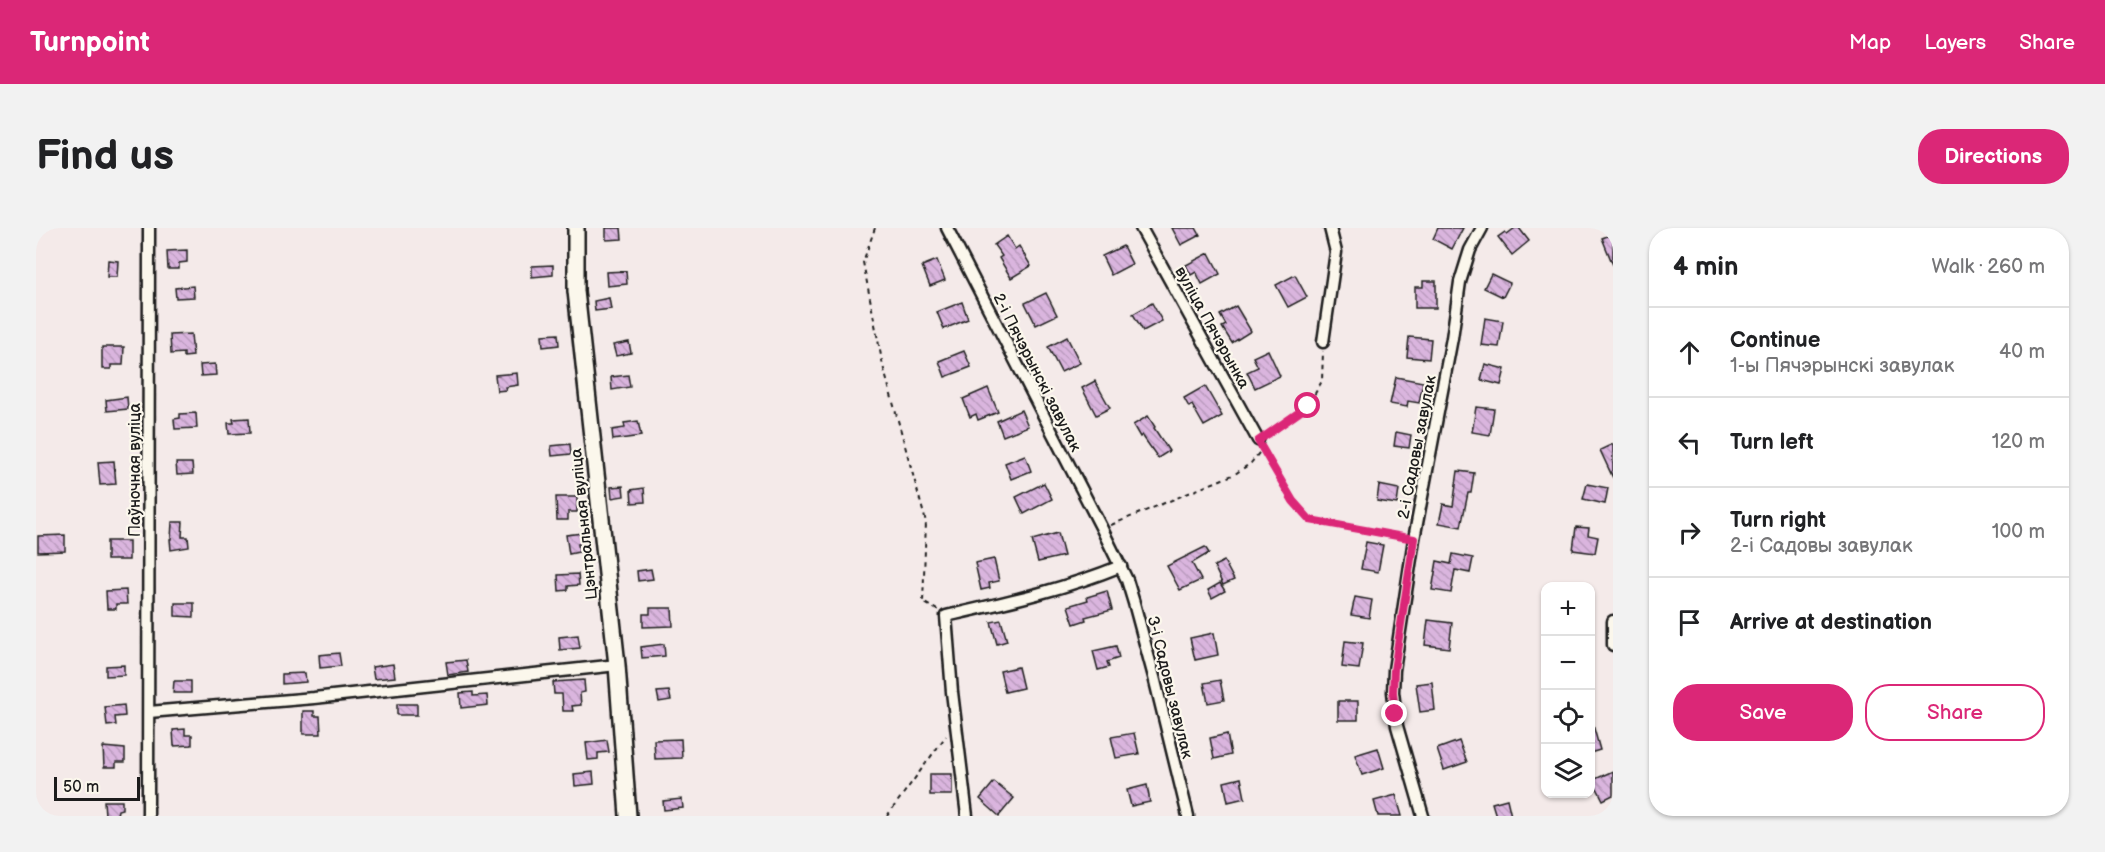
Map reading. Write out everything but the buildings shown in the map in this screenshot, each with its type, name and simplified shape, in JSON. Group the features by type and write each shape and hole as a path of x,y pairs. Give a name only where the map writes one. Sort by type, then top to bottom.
{"street":[{"name":"Паўночная вуліца","path":"148,816 149,228"},
{"name":"Цэнтральная вуліца","path":"576,228 576,291 617,664 628,816"},
{"name":"2-і Пячэрынскі завулак","path":"947,228 1121,566"},
{"name":"вуліца Пячэрынка","path":"1141,228 1260,445"},
{"path":"1323,342 1336,252 1330,228"},
{"name":"2-і Садовы завулак","path":"1423,816 1401,743 1393,692 1394,670 1414,539 1452,339 1460,282 1470,250 1482,228"},
{"path":"967,816 946,616 1033,597 1081,582 1121,566"},
{"name":"3-і Садовы завулак","path":"1121,566 1154,677 1188,816"},
{"path":"1613,621 1613,645"},
{"path":"149,712 314,698 617,664"}],"path":[{"path":"875,228 863,262 883,366 926,522 923,602 946,616"},
{"path":"1102,529 1235,474 1251,463 1260,445 1308,406 1322,381 1323,342"},
{"path":"1260,445 1293,501 1310,520 1414,539"},
{"path":"887,816 956,723"}],"route":[{"path":"1308,406 1258,441 1293,501 1310,520 1414,539 1394,670 1395,714"}]}
